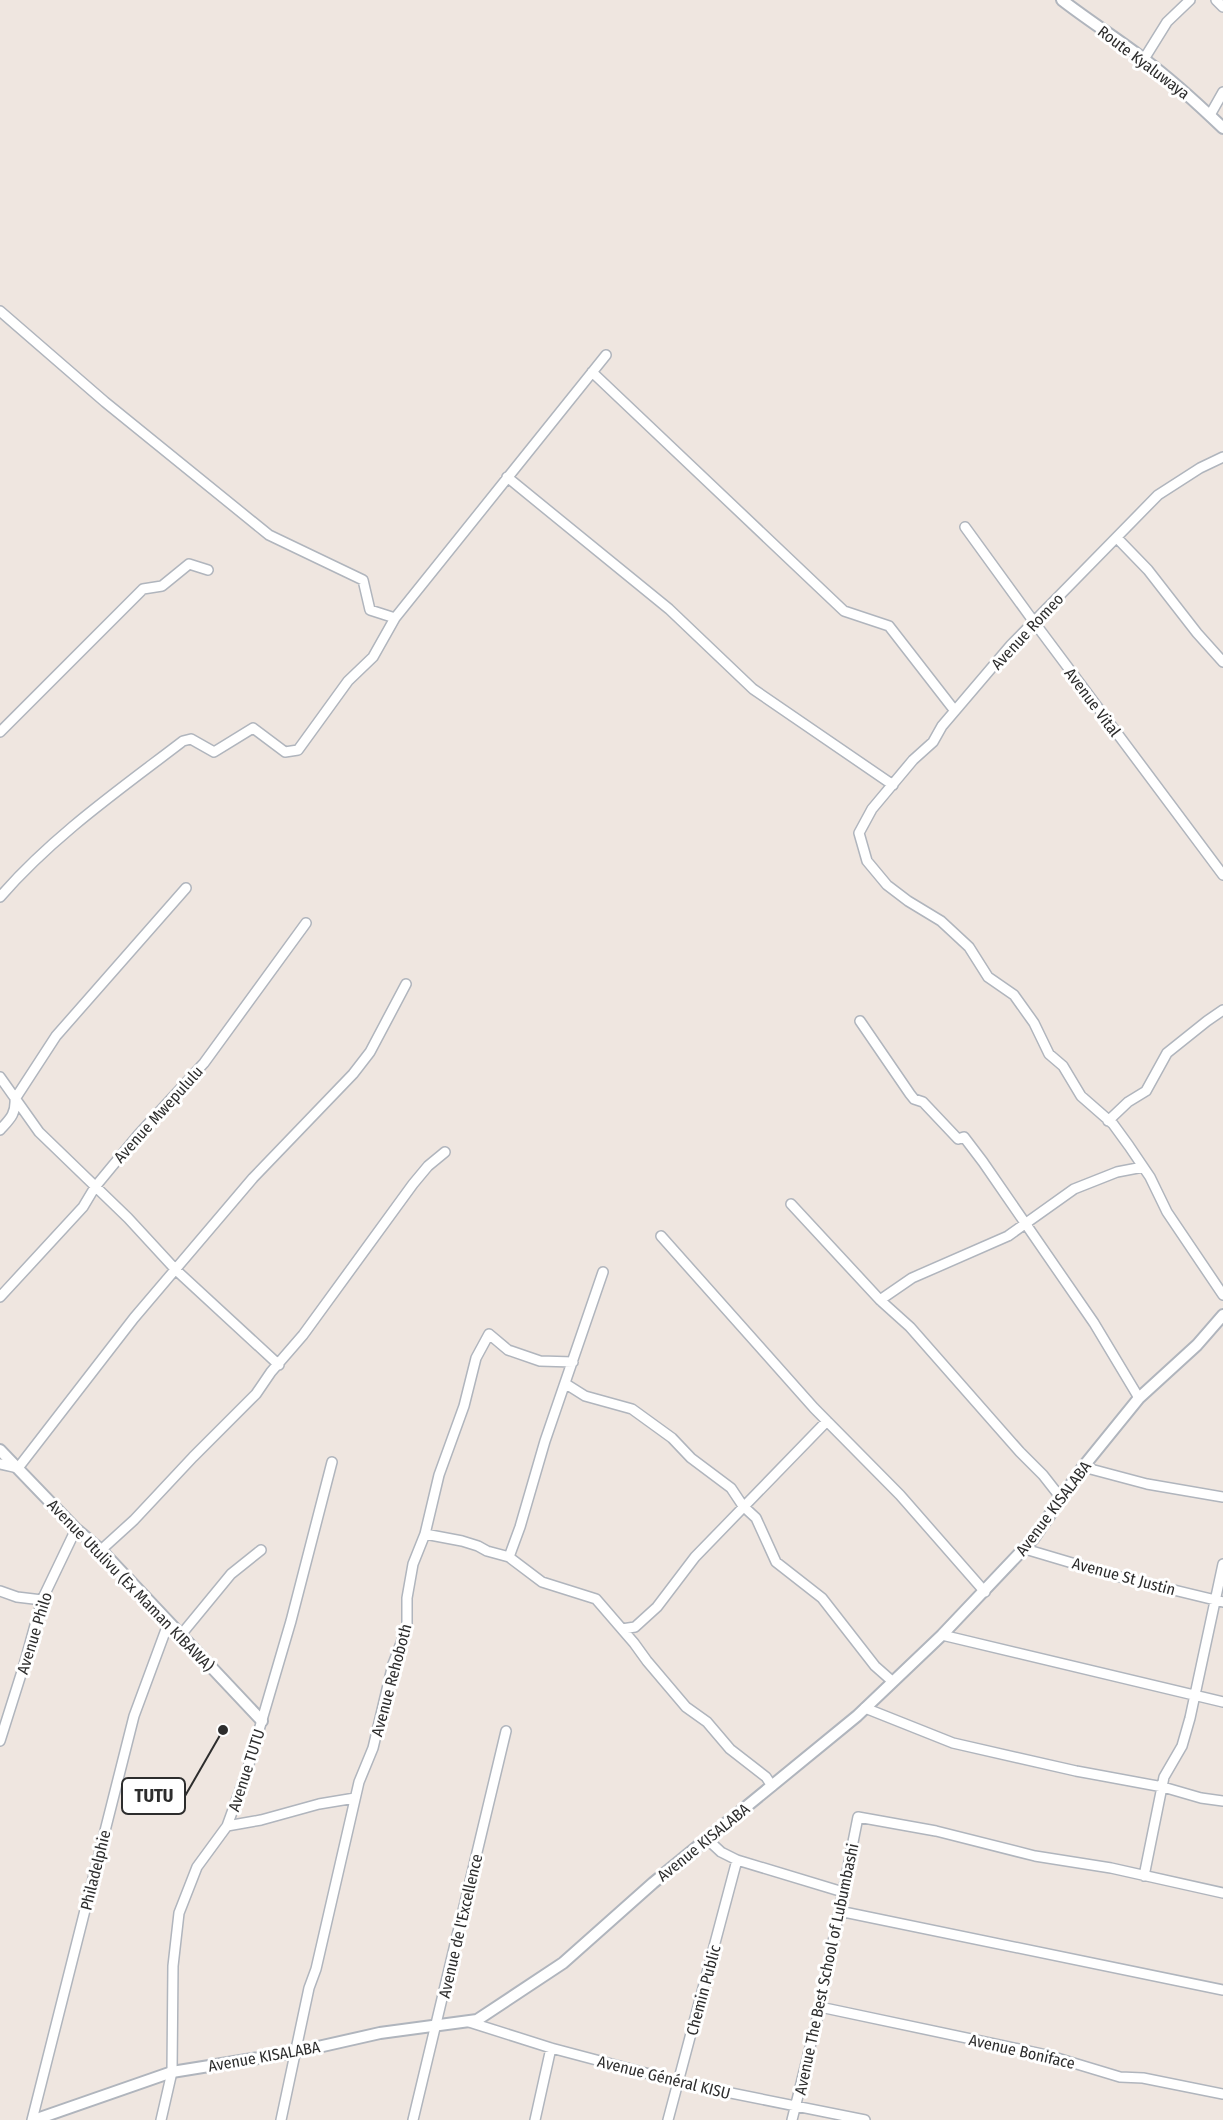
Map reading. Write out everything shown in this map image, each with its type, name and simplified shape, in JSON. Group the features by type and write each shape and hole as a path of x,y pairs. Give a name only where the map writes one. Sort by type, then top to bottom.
{"street":[{"name":"Route Kyaluwaya","path":"1062,0 1144,59 1223,128"},
{"path":"1144,59 1167,22 1190,0"},
{"path":"1215,0 1223,7"},
{"path":"1210,115 1223,92"},
{"path":"0,311 105,402 269,535 363,580 370,610 395,618"},
{"path":"0,897 24,870 73,826 183,741 191,739 214,752 253,729 285,752 298,750 348,681 373,657 395,618 606,355"},
{"path":"592,372 844,611 889,626 955,711"},
{"name":"Avenue Romeo","path":"1108,1120 1081,1096 1063,1066 1049,1054 1034,1023 1021,1004 1014,995 988,977 969,947 941,921 908,901 887,885 875,872 863,852 859,833 873,809 913,760 933,742 942,726 1011,645 1158,495 1200,468 1223,457"},
{"path":"507,477 669,609 753,689 893,785"},
{"name":"Avenue Vital","path":"965,527 1223,875"},
{"path":"1117,538 1148,570 1197,633 1223,662"},
{"path":"0,732 143,589 162,585 189,564 208,570"},
{"path":"0,1130 13,1116 15,1099 56,1036 186,888"},
{"name":"Avenue Mwepululu","path":"0,1298 83,1207 95,1187 138,1135 204,1063 306,922"},
{"path":"0,1464 18,1468 134,1318 253,1178 337,1088 353,1074 370,1052 406,984"},
{"path":"1223,1010 1167,1053 1146,1091 1128,1102 1108,1120 1143,1167 1167,1212 1223,1295"},
{"path":"860,1021 914,1099 922,1102 957,1138 963,1137 1026,1223 1094,1323 1139,1398"},
{"path":"0,1077 39,1132 176,1270 279,1365"},
{"path":"101,1550 134,1520 256,1394 271,1372 303,1335 413,1184 428,1166 445,1152"},
{"path":"880,1300 912,1278 996,1242 1074,1189 1117,1172 1143,1167"},
{"path":"791,1204 880,1300 910,1327 1061,1498"},
{"path":"660,1236 827,1421 900,1495 985,1592"},
{"path":"509,1557 545,1441 603,1272"},
{"name":"Avenue KISALABA","path":"33,2120 172,2072 296,2052 380,2033 477,2020 563,1963 653,1883 865,1708 942,1635 1025,1549 1083,1467 1139,1398 1197,1346 1223,1315"},
{"name":"Avenue Rehoboth","path":"281,2120 309,1988 316,1969 355,1798 380,1726 393,1664 408,1627 409,1578 425,1534 439,1475 464,1406 476,1358 489,1334 508,1350 540,1361 573,1362"},
{"path":"566,1384 585,1396 632,1408 672,1438 691,1458 731,1488 743,1506 756,1518 776,1562 822,1598 875,1666 892,1681"},
{"path":"622,1629 635,1627 657,1607 695,1557 827,1421"},
{"name":"Avenue Utulivu (Ex Maman KIBAWA)","path":"0,1450 76,1529 101,1550 168,1624 262,1721"},
{"name":"Avenue TUTU","path":"172,2072 173,1966 179,1913 197,1867 227,1826 262,1721 291,1621 332,1462"},
{"path":"1083,1467 1147,1484 1223,1497"},
{"name":"Avenue Philo","path":"0,1741 3,1720 42,1600 76,1529"},
{"path":"425,1534 462,1541 509,1557 542,1582 596,1599 686,1707 707,1722 730,1749 766,1777 771,1785"},
{"name":"Avenue St Justin","path":"1025,1549 1116,1576 1219,1601"},
{"path":"180,1636 231,1574 261,1550"},
{"path":"1223,1564 1219,1601 1195,1696 1182,1746 1164,1778 1144,1876 1223,1893"},
{"path":"0,1591 17,1597 42,1600"},
{"name":"Philadelphie","path":"33,2120 134,1716 168,1624"},
{"path":"942,1635 1223,1702"},
{"path":"865,1708 953,1743 1223,1801"},
{"name":"Avenue de l'Excellence","path":"413,2120 506,1731"},
{"path":"227,1826 261,1820 319,1804 355,1798"},
{"name":"Avenue The Best School of Lubumbashi","path":"792,2120 820,2007 858,1817 936,1832 1035,1856 1111,1868 1144,1876"},
{"path":"707,1839 721,1852 736,1860 843,1892"},
{"name":"Chemin Public","path":"668,2120 736,1860"},
{"path":"839,1911 1223,1990"},
{"name":"Avenue Boniface","path":"820,2007 1047,2055 1120,2077 1153,2080 1223,2094"},
{"name":"Avenue Général KISU","path":"466,2021 551,2048 679,2082 865,2120"},
{"path":"535,2120 551,2048"},
{"path":"161,2120 172,2072"}],"place":[{"name":"TUTU","path":"223,1730"}]}
